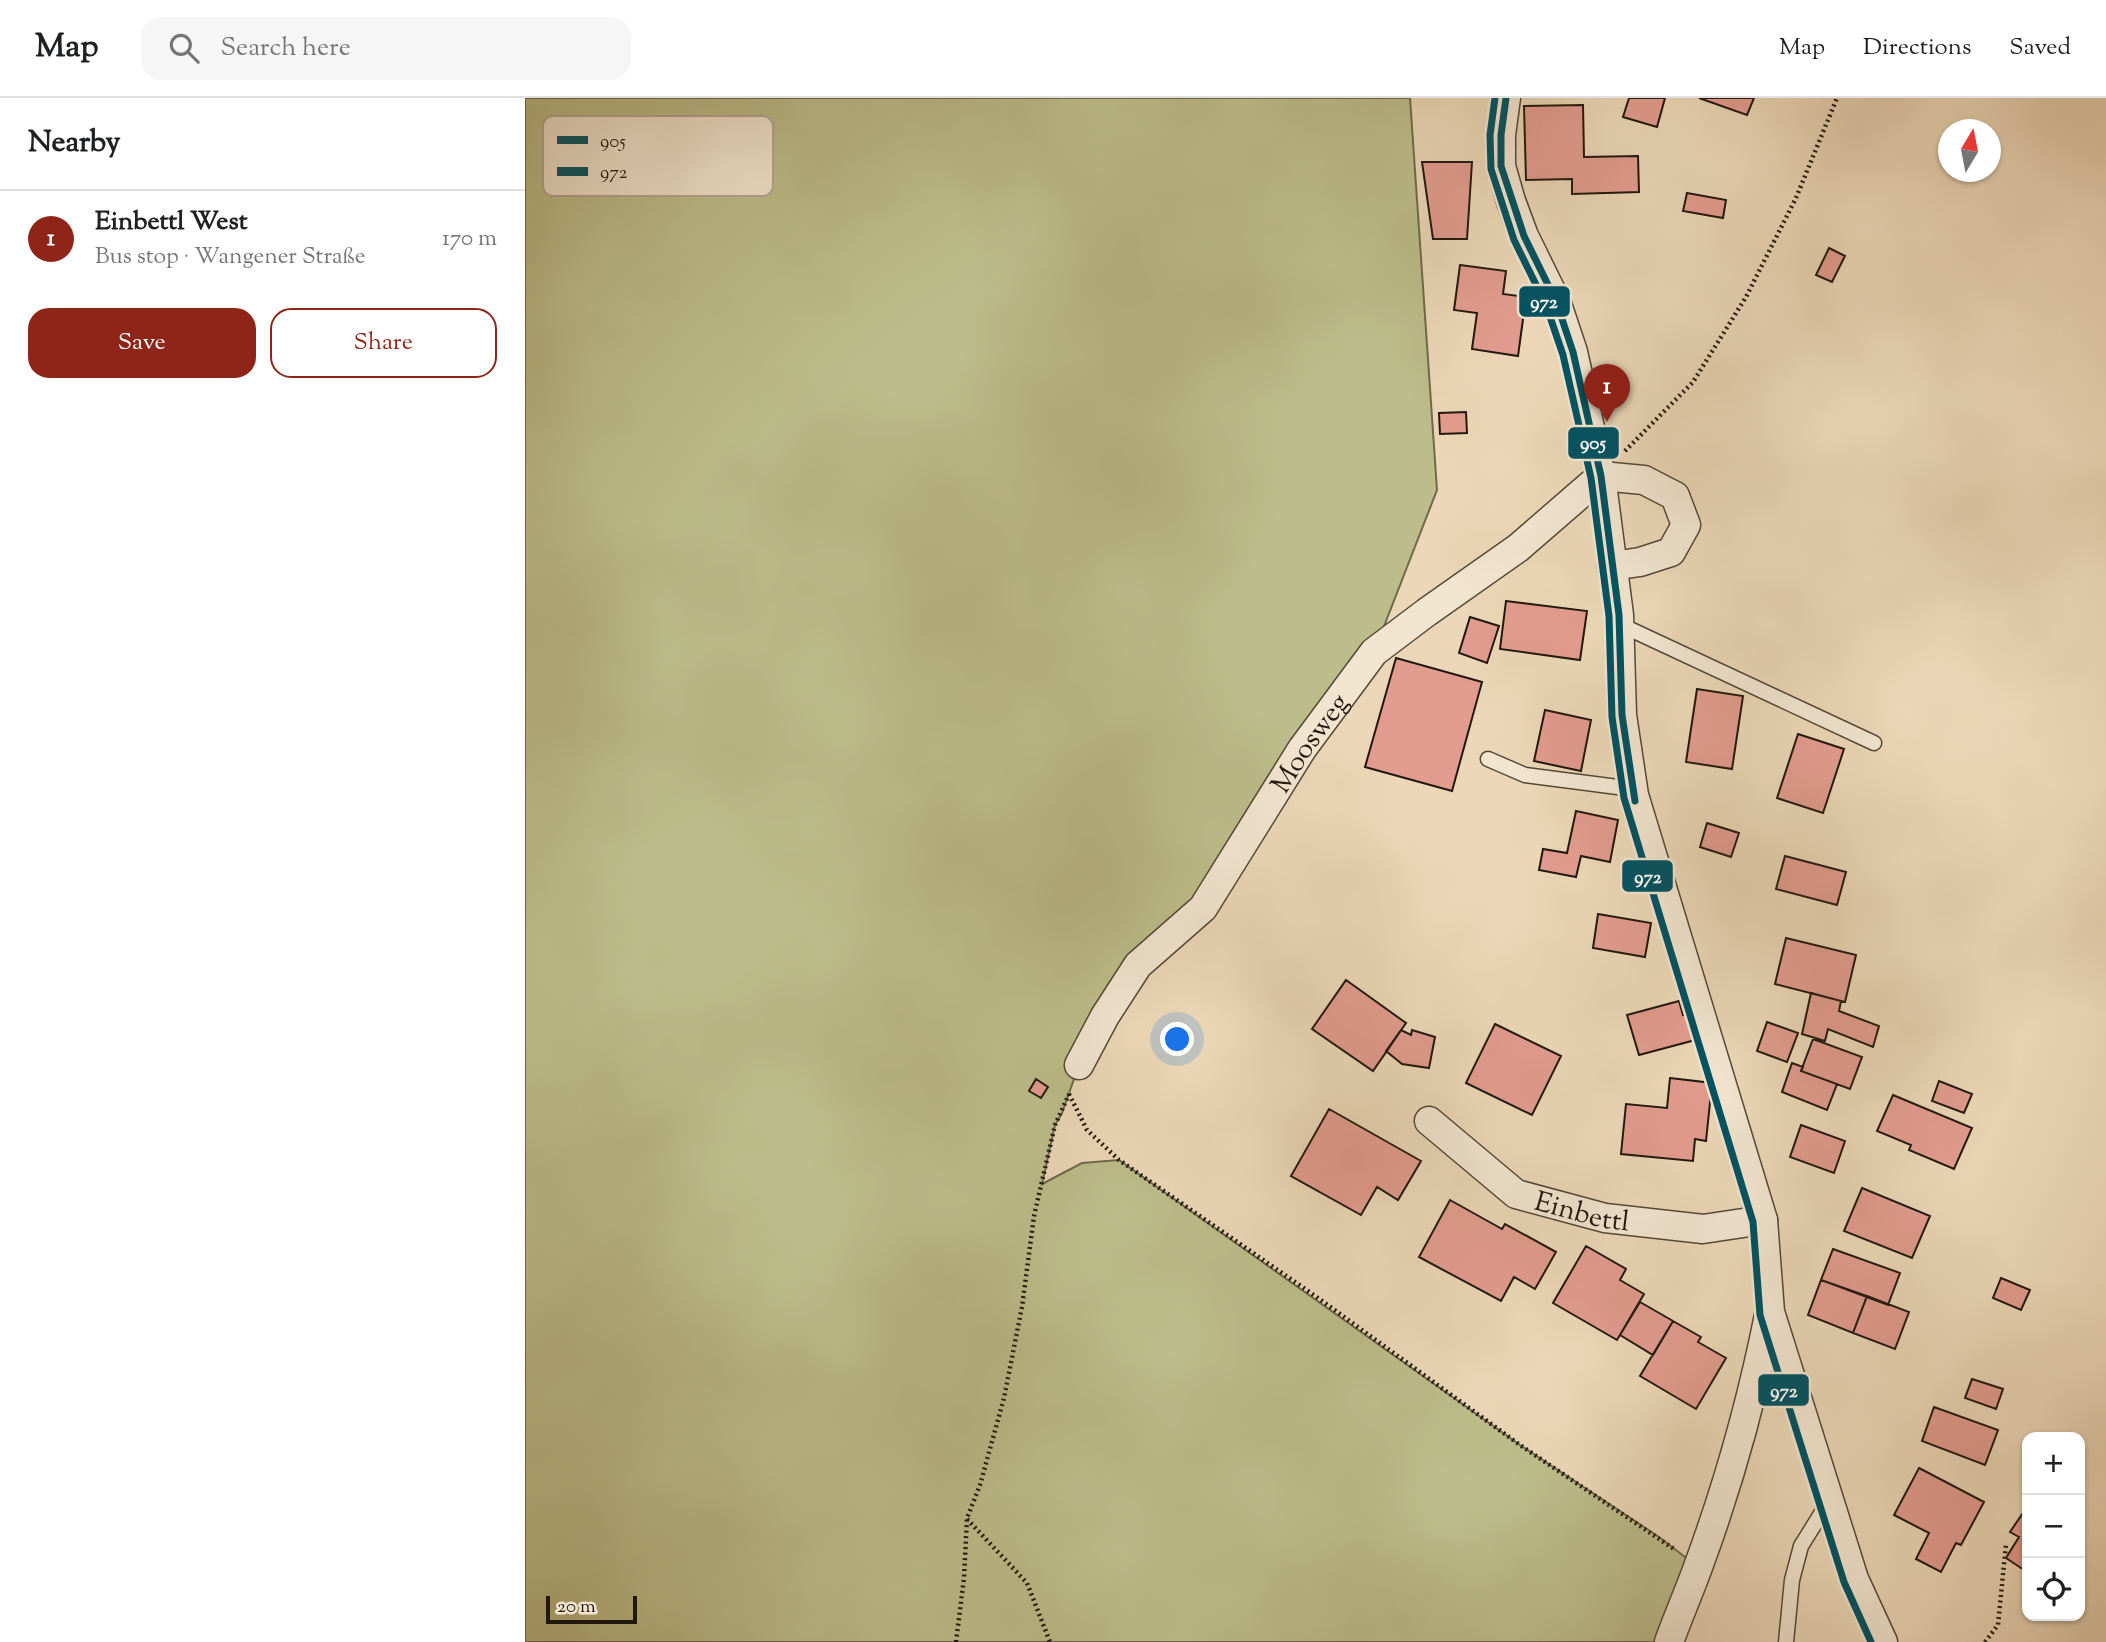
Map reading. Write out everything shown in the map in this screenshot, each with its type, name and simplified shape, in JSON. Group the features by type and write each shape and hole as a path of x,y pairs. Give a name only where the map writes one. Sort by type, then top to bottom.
{"street":[{"path":"1506,98 1501,135 1501,166 1524,236 1556,300 1573,352 1601,476 1619,624 1622,715 1633,789 1763,1220 1770,1312 1854,1579 1883,1642"},
{"path":"1601,476 1644,480 1675,495 1686,526 1671,552 1640,562 1612,566"},
{"name":"Moosweg","path":"1079,1065 1105,1016 1138,965 1203,908 1302,749 1374,652 1518,548 1601,476"},
{"name":"Einbettl","path":"1429,1121 1516,1194 1605,1217 1703,1229 1763,1220"},
{"path":"1669,1642 1698,1567 1756,1382 1770,1312"}],"lane":[{"path":"1619,624 1874,743"},
{"path":"1488,760 1525,775 1633,789"},
{"path":"1786,1642 1792,1580 1801,1546 1829,1500"}],"path":[{"path":"1601,476 1693,382 1713,350 1746,297 1796,198 1837,98"},
{"path":"956,1642 964,1577 967,1518 980,1485 1004,1398 1034,1216 1055,1125 1079,1065"},
{"path":"1069,1094 1087,1130 1119,1160 1318,1298 1520,1445 1659,1537 1698,1567"},
{"path":"967,1518 1027,1584 1050,1642"},
{"path":"1985,1642 1998,1625 2007,1544"}],"green space":[{"path":"525,98 1410,98 1437,490 1374,652 1203,908 1138,965 1079,1065 1055,1125 1042,1184 1082,1163 1119,1160 1520,1445 1659,1537 1698,1567 1669,1642 525,1642"}],"building":[{"path":"1629,98 1665,98 1657,127 1623,117"},
{"path":"1699,98 1754,98 1747,115"},
{"path":"1583,105 1584,157 1638,156 1639,192 1572,194 1572,179 1526,180 1524,106"},
{"path":"1422,162 1472,162 1467,239 1433,239"},
{"path":"1687,193 1726,200 1723,218 1683,211"},
{"path":"1829,248 1845,256 1832,282 1816,275"},
{"path":"1460,265 1506,271 1503,294 1526,297 1518,356 1472,349 1477,313 1454,310"},
{"path":"1466,412 1467,433 1440,434 1439,413"},
{"path":"1506,601 1587,611 1580,660 1500,649"},
{"path":"1470,617 1499,626 1487,663 1459,653"},
{"path":"1396,658 1482,682 1452,791 1365,767"},
{"path":"1697,689 1743,696 1732,769 1686,762"},
{"path":"1545,710 1591,720 1581,771 1534,761"},
{"path":"1798,734 1844,749 1823,813 1777,798"},
{"path":"1576,811 1618,820 1610,862 1581,856 1576,877 1539,870 1543,849 1567,853"},
{"path":"1707,823 1739,833 1731,857 1700,847"},
{"path":"1785,856 1846,872 1837,905 1776,889"},
{"path":"1598,914 1651,923 1645,957 1593,948"},
{"path":"1786,938 1856,955 1845,1002 1775,984"},
{"path":"1346,980 1406,1023 1373,1071 1312,1029"},
{"path":"1811,993 1841,1001 1839,1011 1879,1026 1873,1047 1828,1029 1825,1041 1802,1034"},
{"path":"1679,1001 1683,1015 1692,1013 1699,1039 1639,1055 1627,1015"},
{"path":"1767,1022 1798,1033 1787,1062 1757,1051"},
{"path":"1495,1024 1561,1056 1532,1115 1466,1083"},
{"path":"1401,1030 1411,1035 1412,1030 1435,1037 1429,1068 1402,1064 1386,1051"},
{"path":"1813,1039 1862,1057 1850,1089 1801,1071"},
{"path":"1792,1063 1803,1067 1801,1071 1837,1084 1827,1110 1782,1092"},
{"path":"1670,1078 1712,1083 1706,1141 1695,1139 1693,1161 1621,1154 1626,1104 1667,1108"},
{"path":"1036,1079 1048,1087 1041,1098 1029,1091"},
{"path":"1939,1081 1972,1094 1964,1113 1932,1101"},
{"path":"1893,1095 1972,1128 1954,1169 1909,1150 1911,1145 1877,1131"},
{"path":"1329,1109 1421,1161 1398,1200 1377,1187 1361,1215 1291,1176"},
{"path":"1801,1125 1845,1141 1834,1173 1790,1157"},
{"path":"1862,1188 1930,1216 1912,1258 1844,1231"},
{"path":"1450,1200 1502,1229 1505,1224 1556,1252 1535,1289 1514,1277 1501,1301 1419,1257"},
{"path":"1586,1246 1626,1269 1620,1280 1644,1294 1617,1340 1553,1303"},
{"path":"1833,1249 1900,1273 1888,1305 1821,1280"},
{"path":"2001,1278 2030,1290 2021,1310 1993,1298"},
{"path":"1821,1280 1867,1296 1853,1333 1808,1315"},
{"path":"1867,1296 1909,1312 1895,1349 1853,1333"},
{"path":"1640,1302 1673,1321 1653,1355 1620,1335"},
{"path":"1673,1321 1701,1337 1698,1342 1726,1358 1696,1409 1640,1376"},
{"path":"1972,1379 2003,1389 1996,1409 1965,1398"},
{"path":"1934,1407 1998,1430 1985,1465 1922,1441"},
{"path":"1919,1468 1984,1502 1961,1545 1956,1543 1941,1572 1916,1559 1929,1533 1894,1515"},
{"path":"2022,1514 2022,1569 2006,1558 2019,1537 2010,1532"}],"transit line":[{"name":"972","path":"1495,98 1490,135 1491,169 1514,240 1546,305 1563,355 1591,478 1609,616 1612,717 1624,798 1753,1222 1760,1315 1844,1582 1871,1642"},
{"name":"905","path":"1506,98 1501,135 1501,166 1524,236 1556,301 1573,352 1601,476 1619,615 1622,715 1635,801"}],"place":[{"name":"Einbettl West","path":"1607,422"}]}
